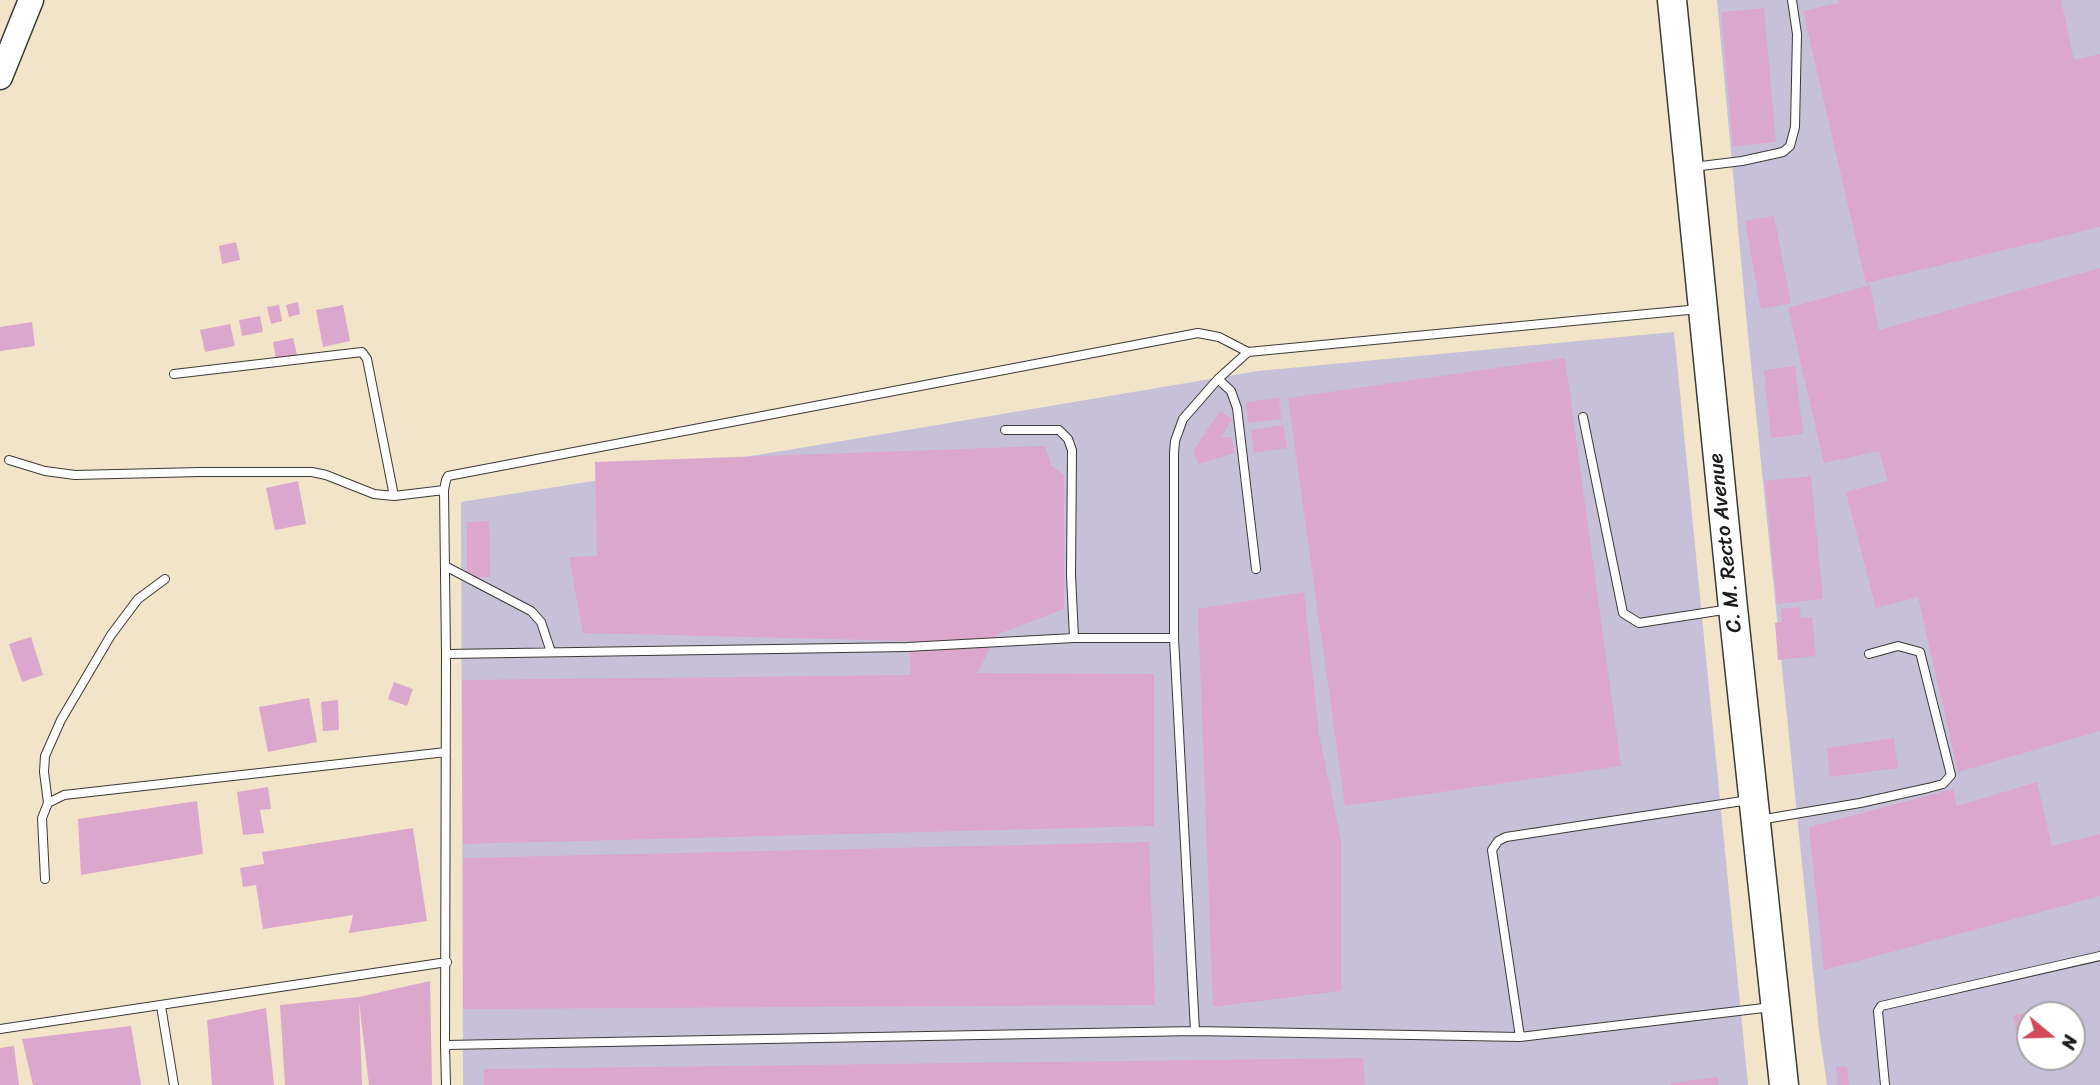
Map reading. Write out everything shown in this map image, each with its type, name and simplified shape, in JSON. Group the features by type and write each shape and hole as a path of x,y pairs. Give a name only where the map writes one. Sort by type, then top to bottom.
{"highway":[{"name":"C. M. Recto Avenue","path":"1672,0 1784,1085"}],"main road":[{"path":"0,76 32,0"}],"lane":[{"path":"1690,167 1773,155 1790,146 1795,127 1797,47 1792,0"},
{"path":"446,1085 444,491 446,480 452,474 1198,334 1219,337 1248,352 1702,308"},
{"path":"174,374 362,352 367,359 394,496"},
{"path":"1195,1031 1174,638 1175,441 1183,419 1218,379 1248,352"},
{"path":"1218,379 1231,391 1237,408 1256,569"},
{"path":"1583,417 1623,613 1639,623 1733,608"},
{"path":"1005,430 1059,430 1068,439 1072,450 1073,638"},
{"path":"9,460 45,471 75,475 312,472 373,494 394,496 444,491"},
{"path":"445,566 531,611 541,622 551,652"},
{"path":"45,879 42,818 48,803 45,757 61,720 111,635 138,599 165,579"},
{"path":"446,654 907,647 1073,638 1174,638"},
{"path":"1520,1037 1492,850 1498,841 1506,837 1755,810 1860,803 1943,784 1951,775 1920,652 1898,646 1869,654"},
{"path":"48,803 76,794 446,752"},
{"path":"1885,1085 1878,1011 1885,1003 2100,956"},
{"path":"0,1028 446,962"},
{"path":"161,1006 174,1085"},
{"path":"445,1045 1195,1031 1520,1037 1775,1007"}],"shaded area":[{"path":"1717,0 2100,0 2100,1085 1827,1085 1819,1030 1747,325"},
{"path":"1674,332 1748,1085 463,1085 461,502 1258,371"}],"building":[{"path":"1839,0 2061,0 2074,60 2100,54 2100,227 1866,283 1803,11 1839,3"},
{"path":"1764,8 1776,142 1733,146 1721,12"},
{"path":"1774,216 1791,303 1761,309 1745,221"},
{"path":"236,242 240,260 222,264 219,246"},
{"path":"2100,268 2100,731 1958,772 1918,597 1876,608 1846,492 1888,481 1879,451 1824,463 1788,308 1870,285 1879,330"},
{"path":"298,302 300,314 289,317 286,305"},
{"path":"279,305 282,321 271,324 267,307"},
{"path":"343,305 350,341 323,347 316,310"},
{"path":"260,316 263,332 242,336 239,320"},
{"path":"32,322 35,346 0,351 0,327"},
{"path":"230,324 235,346 205,352 200,330"},
{"path":"293,338 297,355 276,359 273,342"},
{"path":"1565,358 1621,766 1345,806 1288,398"},
{"path":"1795,366 1803,434 1771,438 1764,370"},
{"path":"1279,398 1281,419 1248,423 1246,402"},
{"path":"1220,411 1232,419 1221,437 1231,437 1235,453 1198,464 1194,450"},
{"path":"1283,425 1287,448 1254,453 1251,430"},
{"path":"1045,446 1051,465 1064,475 1064,609 996,635 978,673 1154,674 1154,826 463,844 462,680 911,675 910,641 583,633 569,557 597,556 595,462"},
{"path":"1811,476 1823,599 1777,604 1765,481"},
{"path":"298,481 306,524 275,530 266,488"},
{"path":"489,521 490,577 467,577 467,522"},
{"path":"1304,592 1319,734 1341,841 1341,991 1213,1007 1198,609"},
{"path":"1800,607 1801,618 1812,617 1816,656 1778,660 1775,623 1782,622 1781,609"},
{"path":"31,637 43,675 22,682 9,644"},
{"path":"394,682 413,689 407,706 388,699"},
{"path":"309,698 317,742 268,752 259,707"},
{"path":"338,700 339,730 323,731 321,702"},
{"path":"1894,738 1898,768 1830,777 1827,748"},
{"path":"2037,782 2052,846 2100,834 2100,896 1824,970 1809,827 1953,789 1957,806"},
{"path":"268,787 271,809 260,810 264,833 243,835 237,792"},
{"path":"197,801 203,854 81,875 78,819"},
{"path":"413,828 427,921 349,933 353,915 263,929 256,885 243,887 240,868 264,864 262,852"},
{"path":"1149,842 1155,1005 463,1009 463,858"},
{"path":"430,981 432,1085 369,1085 359,1002 362,1085 285,1085 280,1005 359,997"},
{"path":"266,1008 274,1085 212,1085 207,1020"},
{"path":"131,1026 141,1085 33,1085 22,1039"},
{"path":"14,1046 19,1085 0,1085 0,1048"},
{"path":"1363,1058 1365,1085 484,1085 484,1069"},
{"path":"1847,1066 1849,1085 1838,1085 1836,1067"},
{"path":"1718,1077 1719,1085 1671,1085 1671,1083"}]}
